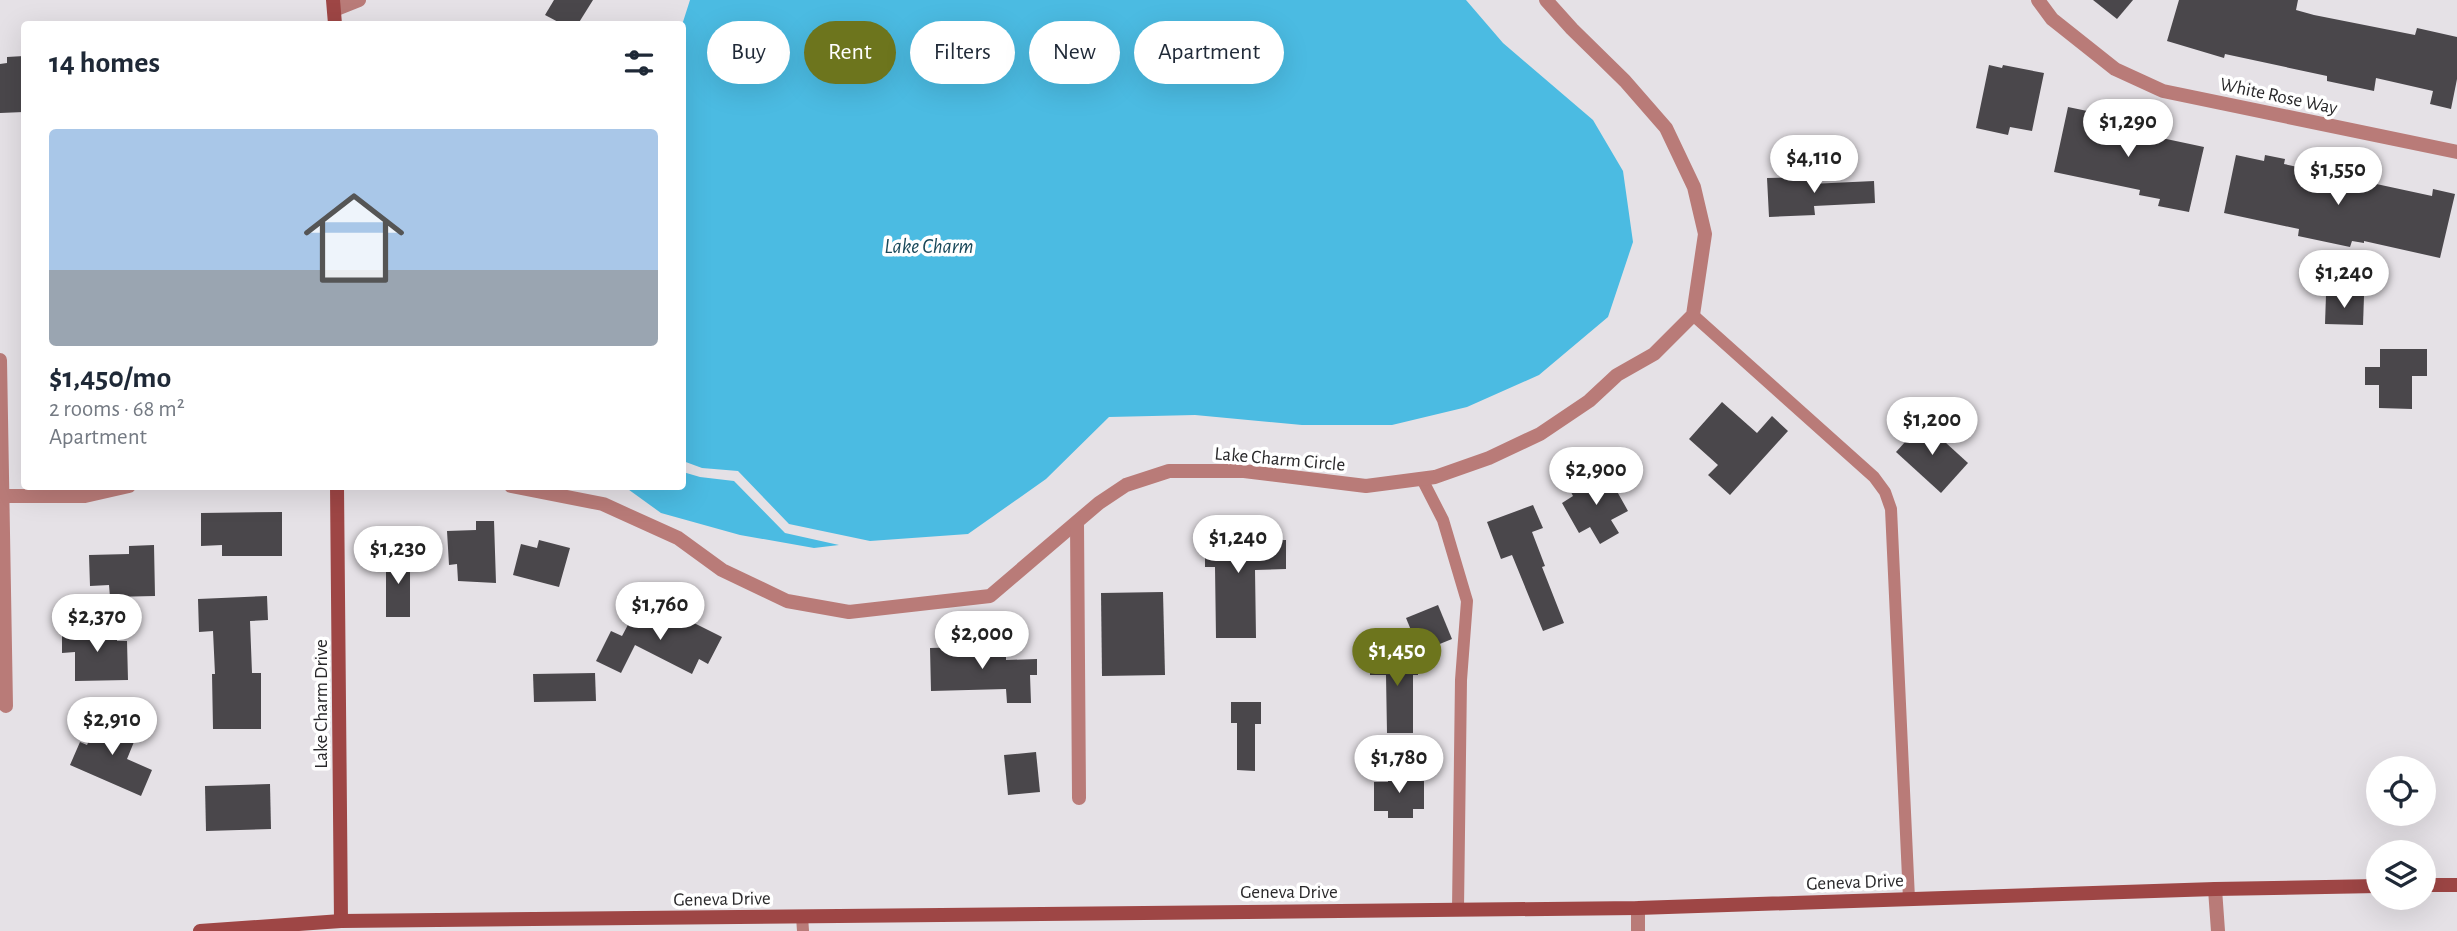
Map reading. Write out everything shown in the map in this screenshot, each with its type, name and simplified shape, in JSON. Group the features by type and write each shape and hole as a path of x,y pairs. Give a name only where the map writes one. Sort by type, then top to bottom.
{"main road":[{"name":"Lake Charm Drive","path":"337,490 341,926"},
{"path":"2436,885 2457,885"},
{"name":"Geneva Drive","path":"200,931 341,926 803,924 1458,909 1638,908 2366,886"}],"street":[{"path":"334,11 359,0"},
{"path":"1546,0 1625,81 1666,128 1694,187 1704,234 1692,315"},
{"name":"White Rose Way","path":"2038,0 2052,19 2115,69 2163,90 2457,152"},
{"name":"Lake Charm Circle","path":"531,490 603,504 678,538 722,570 787,601 849,612 990,596 1126,485 1169,471 1244,471 1366,486 1435,478 1489,458 1540,434 1589,401 1617,375 1654,354 1692,315"},
{"path":"0,360 6,706"},
{"path":"2,496 85,496 111,490"},
{"path":"1077,523 1079,798"},
{"path":"2215,889 2218,931"},
{"path":"1638,908 1638,931"}],"lane":[{"path":"1692,315 1874,477 1885,492 1891,509 1909,899"},
{"path":"1422,479 1443,520 1467,601 1461,680 1458,909"}],"water":[{"name":"Lake Charm","path":"690,0 1466,0 1503,43 1593,120 1623,171 1633,242 1608,317 1539,375 1467,407 1392,425 1302,425 1195,415 1109,417 1046,479 968,534 870,541 789,524 738,471 702,468 686,462 686,21 683,21"},
{"path":"686,473 734,481 785,533 839,545 814,548 740,535 661,513 629,490 686,490"}],"building":[{"path":"554,0 593,0 580,21 556,21 545,15"},
{"path":"2093,0 2133,0 2117,19"},
{"path":"2179,0 2298,0 2296,10 2314,15 2415,35 2417,28 2457,37 2457,79 2451,109 2430,104 2433,91 2376,78 2374,91 2327,81 2327,76 2225,54 2224,58 2167,41"},
{"path":"21,56 21,112 0,113 0,64 7,63 7,57"},
{"path":"1989,65 2044,73 2032,131 2010,127 2008,135 1976,128"},
{"path":"2068,107 2126,119 2124,130 2204,147 2189,212 2158,206 2160,199 2139,195 2140,190 2054,172"},
{"path":"2236,155 2264,161 2265,155 2285,159 2284,164 2432,196 2433,189 2455,194 2440,258 2364,241 2352,241 2350,247 2298,236 2299,229 2224,213"},
{"path":"1810,177 1810,184 1874,181 1875,203 1814,206 1815,215 1769,217 1767,178"},
{"path":"2326,295 2364,296 2363,325 2325,324"},
{"path":"2380,349 2427,349 2427,376 2412,376 2412,409 2379,408 2379,385 2365,385 2365,367 2380,367"},
{"path":"1722,402 1757,433 1772,416 1788,431 1730,495 1708,475 1718,465 1689,439"},
{"path":"1923,422 1968,463 1941,493 1896,452"},
{"path":"1605,470 1628,511 1611,520 1619,533 1600,544 1590,527 1579,533 1562,503 1573,496 1570,490"},
{"path":"1533,505 1543,528 1532,532 1545,566 1542,567 1564,623 1543,631 1512,555 1501,559 1487,522"},
{"path":"282,512 282,556 222,556 222,545 201,546 201,513"},
{"path":"476,521 494,521 496,583 458,581 457,564 449,565 447,531 476,530"},
{"path":"1205,522 1248,522 1248,541 1286,540 1286,569 1255,570 1256,638 1216,638 1215,567 1205,567"},
{"path":"539,540 570,548 559,587 513,575 521,544 537,548"},
{"path":"154,545 155,596 110,597 109,585 90,586 89,555 129,554 129,546"},
{"path":"410,555 410,617 386,617 386,556"},
{"path":"1163,592 1165,675 1102,676 1101,593"},
{"path":"267,596 268,620 250,621 252,673 261,673 261,729 213,729 213,631 199,632 198,599"},
{"path":"1438,605 1452,639 1420,652 1406,618"},
{"path":"638,606 678,626 682,617 722,637 708,664 699,659 692,674 635,645 621,673 596,661 611,631 622,636"},
{"path":"117,629 117,641 127,641 128,680 75,681 75,652 62,653 62,630"},
{"path":"1006,646 1006,660 1037,659 1037,675 1030,675 1031,703 1007,703 1006,689 931,691 930,648"},
{"path":"1370,653 1418,653 1418,675 1413,675 1413,733 1387,733 1386,675 1370,675"},
{"path":"595,673 596,701 534,702 533,674"},
{"path":"1231,702 1261,702 1261,724 1255,724 1255,771 1237,770 1237,723 1231,723"},
{"path":"100,716 138,732 127,759 152,770 141,796 70,765 80,742 87,745"},
{"path":"1036,752 1040,792 1008,795 1004,755"},
{"path":"1388,771 1412,771 1412,781 1424,781 1424,809 1413,809 1413,818 1388,818 1388,811 1374,811 1374,782 1388,782"},
{"path":"270,784 271,829 206,831 205,786"}]}
